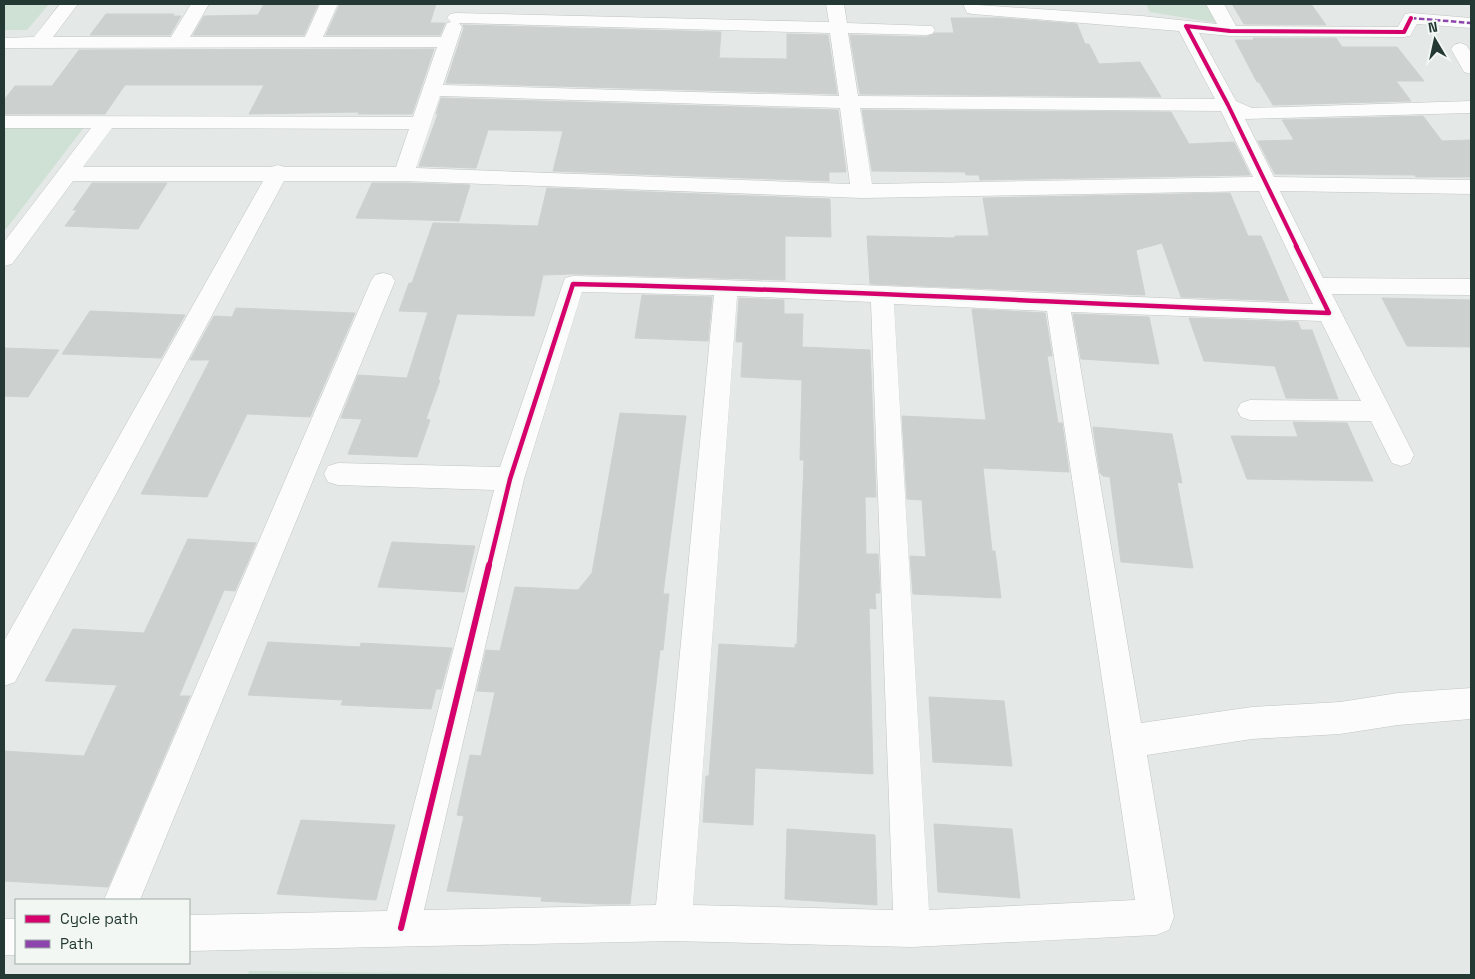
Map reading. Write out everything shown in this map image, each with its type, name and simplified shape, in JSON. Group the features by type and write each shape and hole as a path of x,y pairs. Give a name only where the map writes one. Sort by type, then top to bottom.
{"street":[{"path":"39,43 69,4"},
{"path":"177,43 200,4"},
{"path":"312,42 329,4"},
{"path":"835,4 862,191"},
{"path":"972,4 973,9 1142,21 1230,31 1404,32 1407,11 1471,23"},
{"path":"1133,4 1142,21"},
{"path":"1215,4 1230,31"},
{"path":"404,174 458,11 839,28 926,30"},
{"path":"1186,26 1228,105 1315,286 1401,455"},
{"path":"4,43 448,42"},
{"path":"1460,49 1471,68"},
{"path":"432,90 848,102 1228,105 1249,114 1471,107"},
{"path":"4,122 421,123"},
{"path":"4,258 106,122"},
{"path":"68,174 278,172 404,174 862,191 1267,184 1471,187"},
{"path":"4,671 278,172"},
{"path":"122,899 383,282"},
{"path":"401,928 510,479 573,284 726,287 882,293 1058,303 1328,312"},
{"path":"1315,286 1471,287"},
{"path":"673,923 726,287"},
{"path":"882,293 912,929"},
{"path":"190,933 673,923 912,929 1156,917 1058,303"},
{"path":"1250,410 1379,411"},
{"path":"338,474 510,479"},
{"path":"1128,741 1252,723 1340,718 1398,709 1471,704"}],"green space":[{"path":"4,4 49,4 27,30 4,30"},
{"path":"1146,4 1207,4 1217,23 1150,12"},
{"path":"85,126 6,229 4,229 4,128"},
{"path":"249,971 574,975 248,975"}],"building":[{"path":"264,4 318,4 304,35 193,35 204,16 258,15"},
{"path":"340,4 436,4 430,23 445,23 440,35 326,35"},
{"path":"1232,4 1311,4 1326,25 1244,24"},
{"path":"106,14 174,14 173,16 181,16 170,35 90,35"},
{"path":"951,18 1001,18 1077,24 1085,44 1089,44 1099,64 1140,62 1161,97 860,94 850,35 926,37 935,33 954,33"},
{"path":"463,25 721,32 719,58 787,59 787,34 828,35 837,94 446,83 464,28"},
{"path":"1253,38 1336,38 1342,47 1397,47 1424,81 1396,81 1411,101 1273,105 1259,82 1257,82 1235,40 1254,40"},
{"path":"434,49 412,114 358,114 359,112 249,114 264,85 125,85 105,114 4,114 4,100 15,86 52,86 79,50"},
{"path":"441,98 838,110 846,172 829,172 829,181 553,171 563,131 502,130 488,130 476,168 419,166 438,114 436,114"},
{"path":"862,110 1171,112 1189,144 1234,142 1250,175 980,180 979,175 966,175 965,172 872,171"},
{"path":"1423,116 1442,141 1471,140 1471,177 1275,174 1258,141 1294,140 1282,120"},
{"path":"92,183 167,183 138,229 65,226 77,210 73,210"},
{"path":"372,183 470,185 459,221 356,218"},
{"path":"547,188 830,199 831,237 785,236 785,280 573,274 543,275 534,316 457,314 438,380 440,380 426,419 430,420 417,457 348,454 362,419 341,418 358,375 407,378 428,312 399,311 409,283 412,283 433,223 538,226"},
{"path":"1230,193 1248,236 1261,236 1289,301 1181,297 1162,243 1136,250 1145,295 870,284 867,236 955,238 955,236 989,236 983,198"},
{"path":"642,295 712,297 708,341 635,338"},
{"path":"739,298 784,300 784,314 803,314 802,347 870,350 876,497 865,497 866,554 878,554 880,593 875,593 876,609 869,608 873,774 755,768 753,825 703,822 706,776 709,776 719,644 795,648 795,644 797,645 804,460 800,460 802,380 741,377 743,342 736,342"},
{"path":"1382,298 1471,300 1471,347 1407,346"},
{"path":"236,308 355,313 310,417 247,414 207,497 141,494 210,360 190,360 214,316 232,317"},
{"path":"972,309 1045,313 1052,356 1047,356 1058,423 1062,423 1069,472 983,468 992,551 995,551 1001,598 913,594 910,556 926,557 922,500 907,499 902,416 986,420"},
{"path":"90,311 185,315 161,358 62,354"},
{"path":"1073,314 1149,317 1159,364 1081,359"},
{"path":"1189,318 1298,322 1301,330 1312,330 1338,399 1286,398 1275,366 1204,361"},
{"path":"4,348 59,350 28,397 4,396"},
{"path":"620,413 686,416 663,594 669,594 663,650 660,650 630,904 541,901 542,897 447,891 464,816 457,815 470,755 481,756 495,692 477,691 486,650 500,651 515,587 578,590 592,573"},
{"path":"1293,422 1347,423 1373,481 1247,479 1231,436 1298,437"},
{"path":"1093,427 1172,434 1182,483 1177,482 1193,568 1121,562 1110,477 1103,476 1100,473"},
{"path":"188,539 256,543 235,591 224,590 179,696 190,696 108,887 4,881 4,751 84,756 117,685 45,681 73,629 144,633"},
{"path":"392,542 475,546 464,592 378,587"},
{"path":"268,642 360,647 361,643 452,648 441,689 436,689 431,709 341,705 343,700 248,695"},
{"path":"929,697 1004,701 1012,766 933,762"},
{"path":"301,820 395,825 376,900 277,894"},
{"path":"934,824 1012,829 1020,898 938,892"},
{"path":"787,829 875,835 877,905 785,899"}],"marked path":[{"path":"1411,18 1471,23"}],"cycle path":[{"path":"401,928 510,479 573,284 726,287 1058,303 1329,313 1228,105 1186,26 1230,31 1404,32 1411,18"}]}
